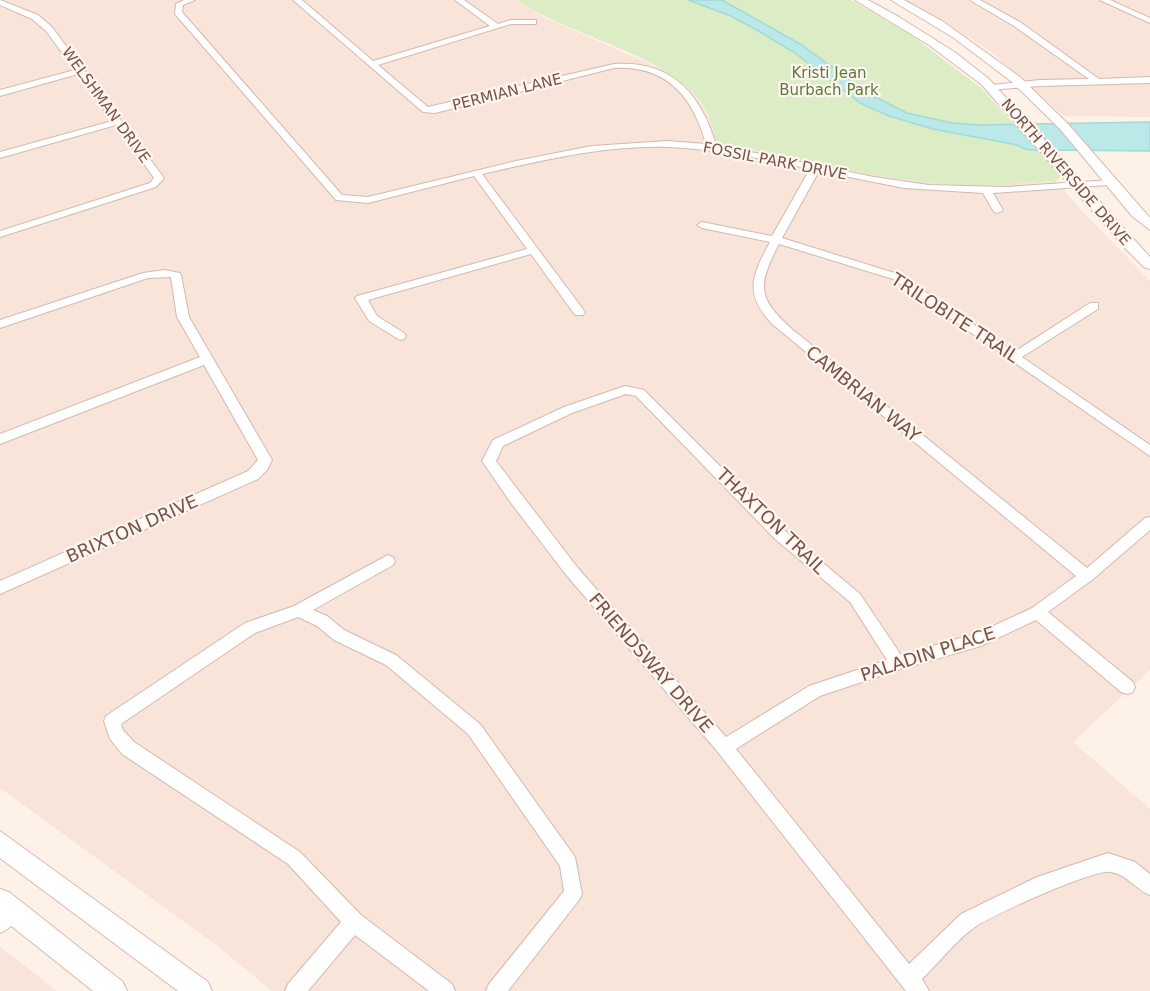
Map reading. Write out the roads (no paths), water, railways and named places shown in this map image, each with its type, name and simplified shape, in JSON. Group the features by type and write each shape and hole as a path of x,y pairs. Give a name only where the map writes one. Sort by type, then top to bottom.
{"main road":[{"name":"NORTH RIVERSIDE DRIVE","path":"860,0 919,34 991,88 1053,155 1119,234 1150,265"},
{"name":"NORTH RIVERSIDE DRIVE","path":"896,0 972,46 1022,85 1051,113 1086,152 1108,182 1150,226"},
{"path":"0,843 199,991"},
{"path":"4,911 114,991"}],"street":[{"name":"FOSSIL PARK DRIVE","path":"191,0 180,4 178,12 339,198 368,200 542,158 607,147 668,144 712,148 904,185 986,190 1108,182"},
{"name":"PERMIAN LANE","path":"297,0 423,108 430,110 623,64 647,65 673,82 693,103 705,121 712,148"},
{"path":"459,0 496,26"},
{"path":"974,0 1017,24 1097,81"},
{"path":"1104,0 1150,21"},
{"name":"WELSHMAN DRIVE","path":"0,3 35,17 49,29 159,178 153,185 0,234"},
{"path":"372,64 496,26 517,21 533,22"},
{"path":"0,93 81,71"},
{"path":"991,88 1097,81 1150,81"},
{"path":"0,155 118,122"},
{"name":"CAMBRIAN WAY","path":"816,167 776,240 757,282 757,292 772,316 1087,576"},
{"path":"478,175 579,312"},
{"path":"986,190 998,210"},
{"name":"TRILOBITE TRAIL","path":"702,225 776,240 897,277 1150,450"},
{"path":"400,336 373,318 361,298 534,250"},
{"path":"0,324 147,275 164,273 176,275 183,317 205,360 0,438"},
{"path":"1014,357 1094,306"},
{"name":"BRIXTON DRIVE","path":"0,588 253,475 262,468 265,460 205,360"},
{"name":"FRIENDSWAY DRIVE","path":"632,391 625,390 568,410 498,443 489,461 530,520 602,609 724,747 914,985"},
{"name":"THAXTON TRAIL","path":"632,391 640,393 780,535 855,598 898,663"},
{"name":"PALADIN PLACE","path":"724,747 815,691 898,663 981,639 1037,612 1087,576 1150,522"},
{"path":"388,561 299,610 250,628 112,721 116,734 128,748 294,858 354,922 445,991"},
{"path":"299,610 322,621 339,635 391,660 474,729 569,863 573,894 496,991"},
{"path":"1037,612 1127,687"},
{"path":"914,985 968,921 1037,886 1108,862 1129,868 1150,886"},
{"path":"295,991 354,922"}],"water":[{"path":"688,0 722,0 800,44 871,95 907,113 952,123 978,125 1150,122 1150,151 1051,150 1052,152 1025,149 1017,145 933,129 889,116 860,103 795,53 755,29 731,16"}],"park label":[{"name":"Kristi Jean Burbach Park","path":"829,82"}]}
